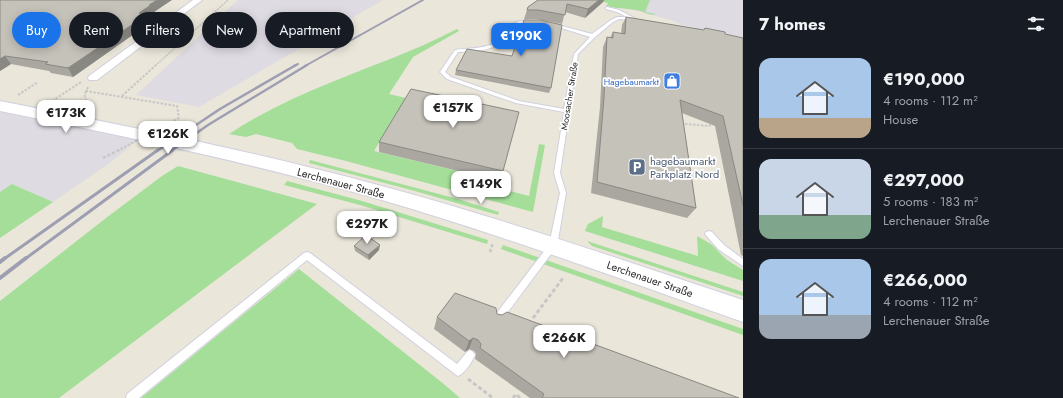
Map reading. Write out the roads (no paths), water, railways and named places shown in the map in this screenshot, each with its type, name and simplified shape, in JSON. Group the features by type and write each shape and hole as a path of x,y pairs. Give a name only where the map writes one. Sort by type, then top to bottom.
{"main road":[{"name":"Lerchenauer Straße","path":"0,106 204,148 295,170 430,207 553,246 743,311"}],"street":[{"path":"93,78 198,0"}],"lane":[{"name":"Moosacher Straße","path":"553,246 563,193 557,173 576,54 593,36 612,21 618,18 634,18 607,8"},
{"path":"539,23 523,21 512,26 503,40 484,49 457,51 442,72 449,78 518,102 566,111"},
{"path":"546,24 562,26 593,36"},
{"path":"709,234 722,247 743,263"},
{"path":"496,321 553,246"},
{"path":"131,398 307,255 458,371 470,355"}],"railway":[{"path":"305,66 423,0"},
{"path":"157,151 220,109 296,65"},
{"path":"171,151 208,125 307,65"},
{"path":"4,259 158,150"},
{"path":"25,259 173,150"},
{"path":"0,262 5,258"},
{"path":"0,278 26,258"}],"place":[{"name":"Hagebaumarkt","path":"672,81"},
{"name":"hagebaumarkt Parkplatz Nord","path":"637,167"}]}
